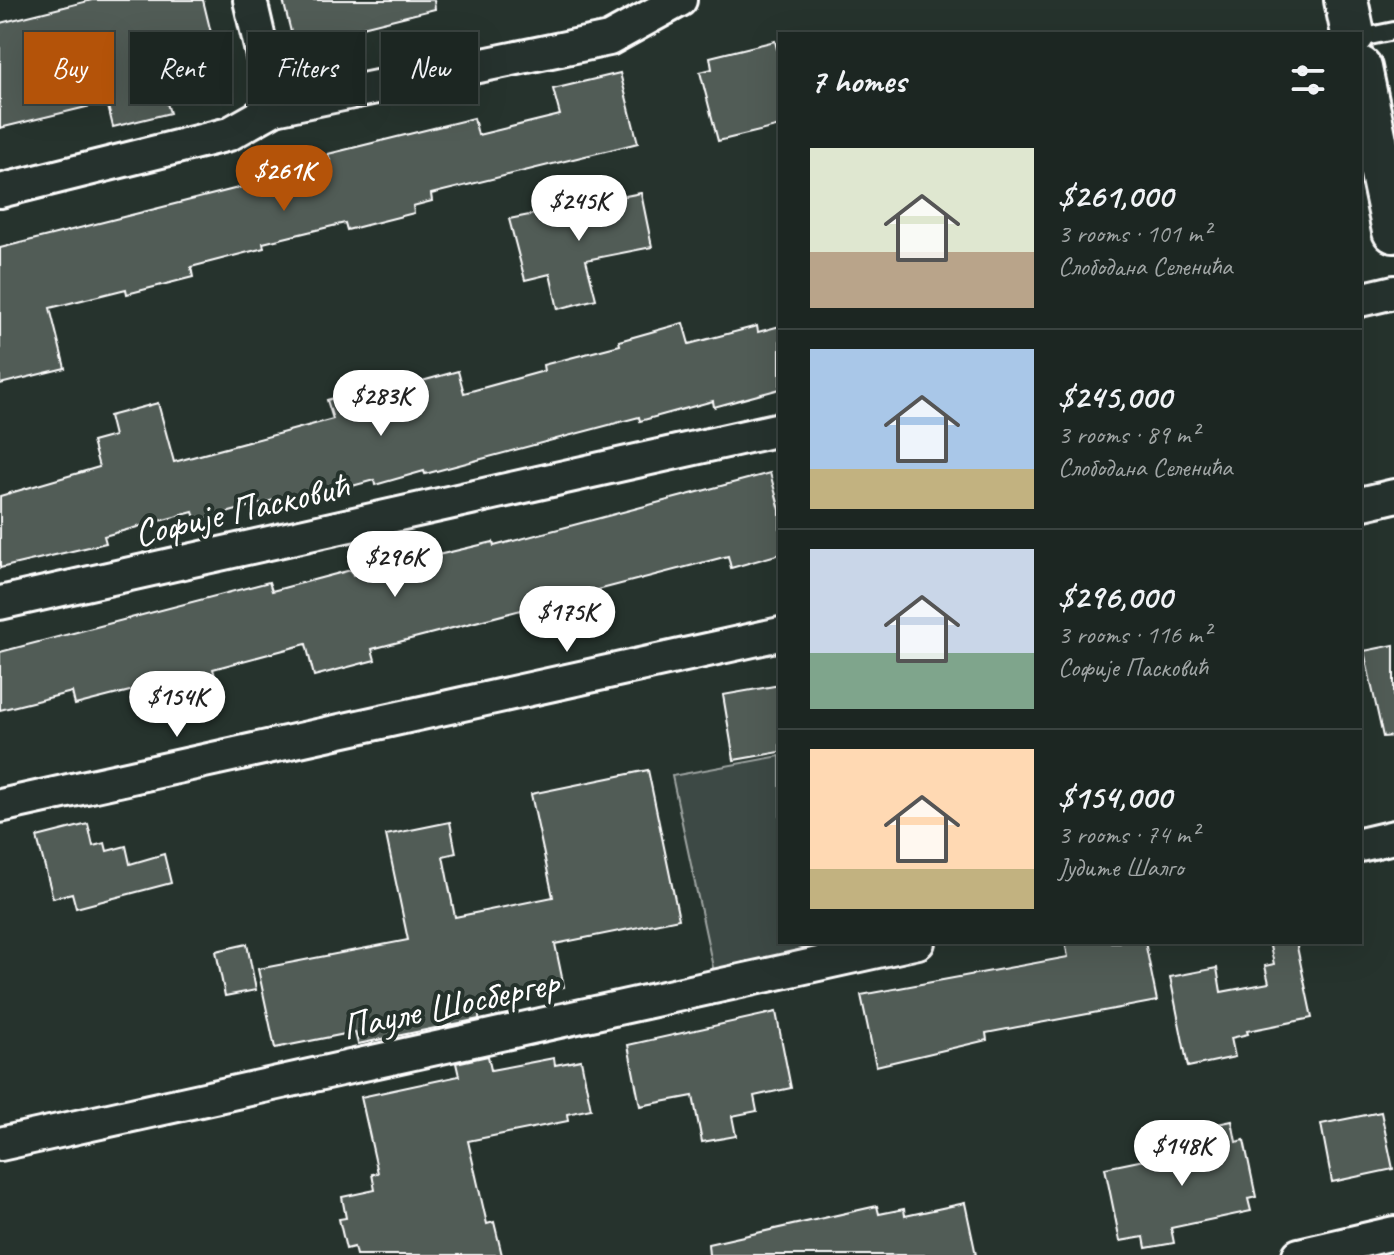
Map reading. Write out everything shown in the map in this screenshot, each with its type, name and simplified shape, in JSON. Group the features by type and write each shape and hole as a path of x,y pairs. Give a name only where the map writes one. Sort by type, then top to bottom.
{"street":[{"path":"250,0 275,108"},
{"path":"0,191 229,134 275,108 609,39 680,0"},
{"path":"1346,0 1353,32"},
{"path":"1362,77 1394,225"},
{"path":"1362,300 1394,292"},
{"name":"Софије Пасковић","path":"0,603 778,429"},
{"path":"1362,504 1394,496"},
{"path":"0,806 778,634"},
{"path":"1362,845 1394,837"},
{"name":"Пауле Шосбергер","path":"0,1144 909,944"},
{"path":"1299,1255 1394,1233"}],"lane":[{"path":"1362,38 1394,31"}],"shaded area":[{"path":"778,756 778,944 833,944 714,972 672,776"}],"building":[{"path":"92,0 203,0 211,32 130,32 130,104 167,104 170,113 113,127 107,104 114,104 114,32 24,32 24,104 99,104 0,128 0,23"},
{"path":"283,0 434,0 435,9 342,32 291,32"},
{"path":"775,41 778,53 778,126 718,141 700,72 712,69 710,57"},
{"path":"620,73 638,143 431,194 432,201 413,206 414,213 347,230 345,223 263,243 264,248 191,267 193,277 127,294 126,289 50,308 65,368 0,384 0,248 258,183 256,178 330,160 328,154 474,118 478,135 560,115 553,89"},
{"path":"641,193 652,247 586,260 596,299 558,309 550,274 525,280 509,219"},
{"path":"683,323 689,344 757,326 758,332 778,327 778,390 714,407 713,401 640,421 639,417 425,474 424,471 375,485 374,480 276,507 274,500 196,521 193,512 104,536 106,543 0,568 0,496 99,467 92,442 114,436 109,416 158,403 174,462 333,419 327,400 366,389 368,396 458,371 464,393 544,371 543,365 620,345 619,341"},
{"path":"770,473 778,503 778,555 731,568 728,556 372,649 375,660 314,676 306,644 213,669 218,687 182,696 177,679 75,705 72,692 0,710 0,652 269,582 272,591 351,570 353,575 493,542 494,546"},
{"path":"1394,645 1394,736 1383,737 1364,651"},
{"path":"778,685 778,752 734,760 723,695"},
{"path":"648,770 679,919 555,944 564,987 480,1004 479,1019 358,1044 355,1032 275,1048 258,969 408,940 386,835 450,822 456,853 443,856 455,917 553,897 531,794"},
{"path":"88,824 93,846 105,843 107,851 126,846 130,864 164,854 171,883 76,908 72,893 53,898 37,837"},
{"path":"247,944 256,990 225,996 216,951"},
{"path":"1065,944 1145,944 1157,1001 986,1033 987,1040 876,1066 861,995 1068,957"},
{"path":"1269,944 1296,944 1312,1018 1247,1031 1248,1034 1231,1038 1235,1057 1188,1067 1170,977 1217,968 1221,992 1269,983 1265,966 1274,964"},
{"path":"776,1012 791,1088 754,1096 757,1111 732,1116 736,1136 702,1142 693,1096 640,1106 628,1045"},
{"path":"488,1056 491,1070 554,1058 555,1065 581,1060 591,1109 567,1114 568,1121 468,1141 487,1224 494,1222 502,1255 356,1255 354,1247 346,1249 339,1219 346,1218 342,1197 375,1190 372,1174 378,1173 361,1097 459,1076 456,1063"},
{"path":"1381,1112 1393,1169 1332,1182 1321,1124"},
{"path":"1232,1121 1236,1142 1244,1140 1256,1197 1248,1199 1251,1211 1171,1228 1174,1243 1146,1248 1144,1237 1120,1241 1105,1168 1207,1147 1203,1127"},
{"path":"965,1203 976,1255 709,1255 708,1244 877,1206 879,1214 904,1209 905,1216"}]}
